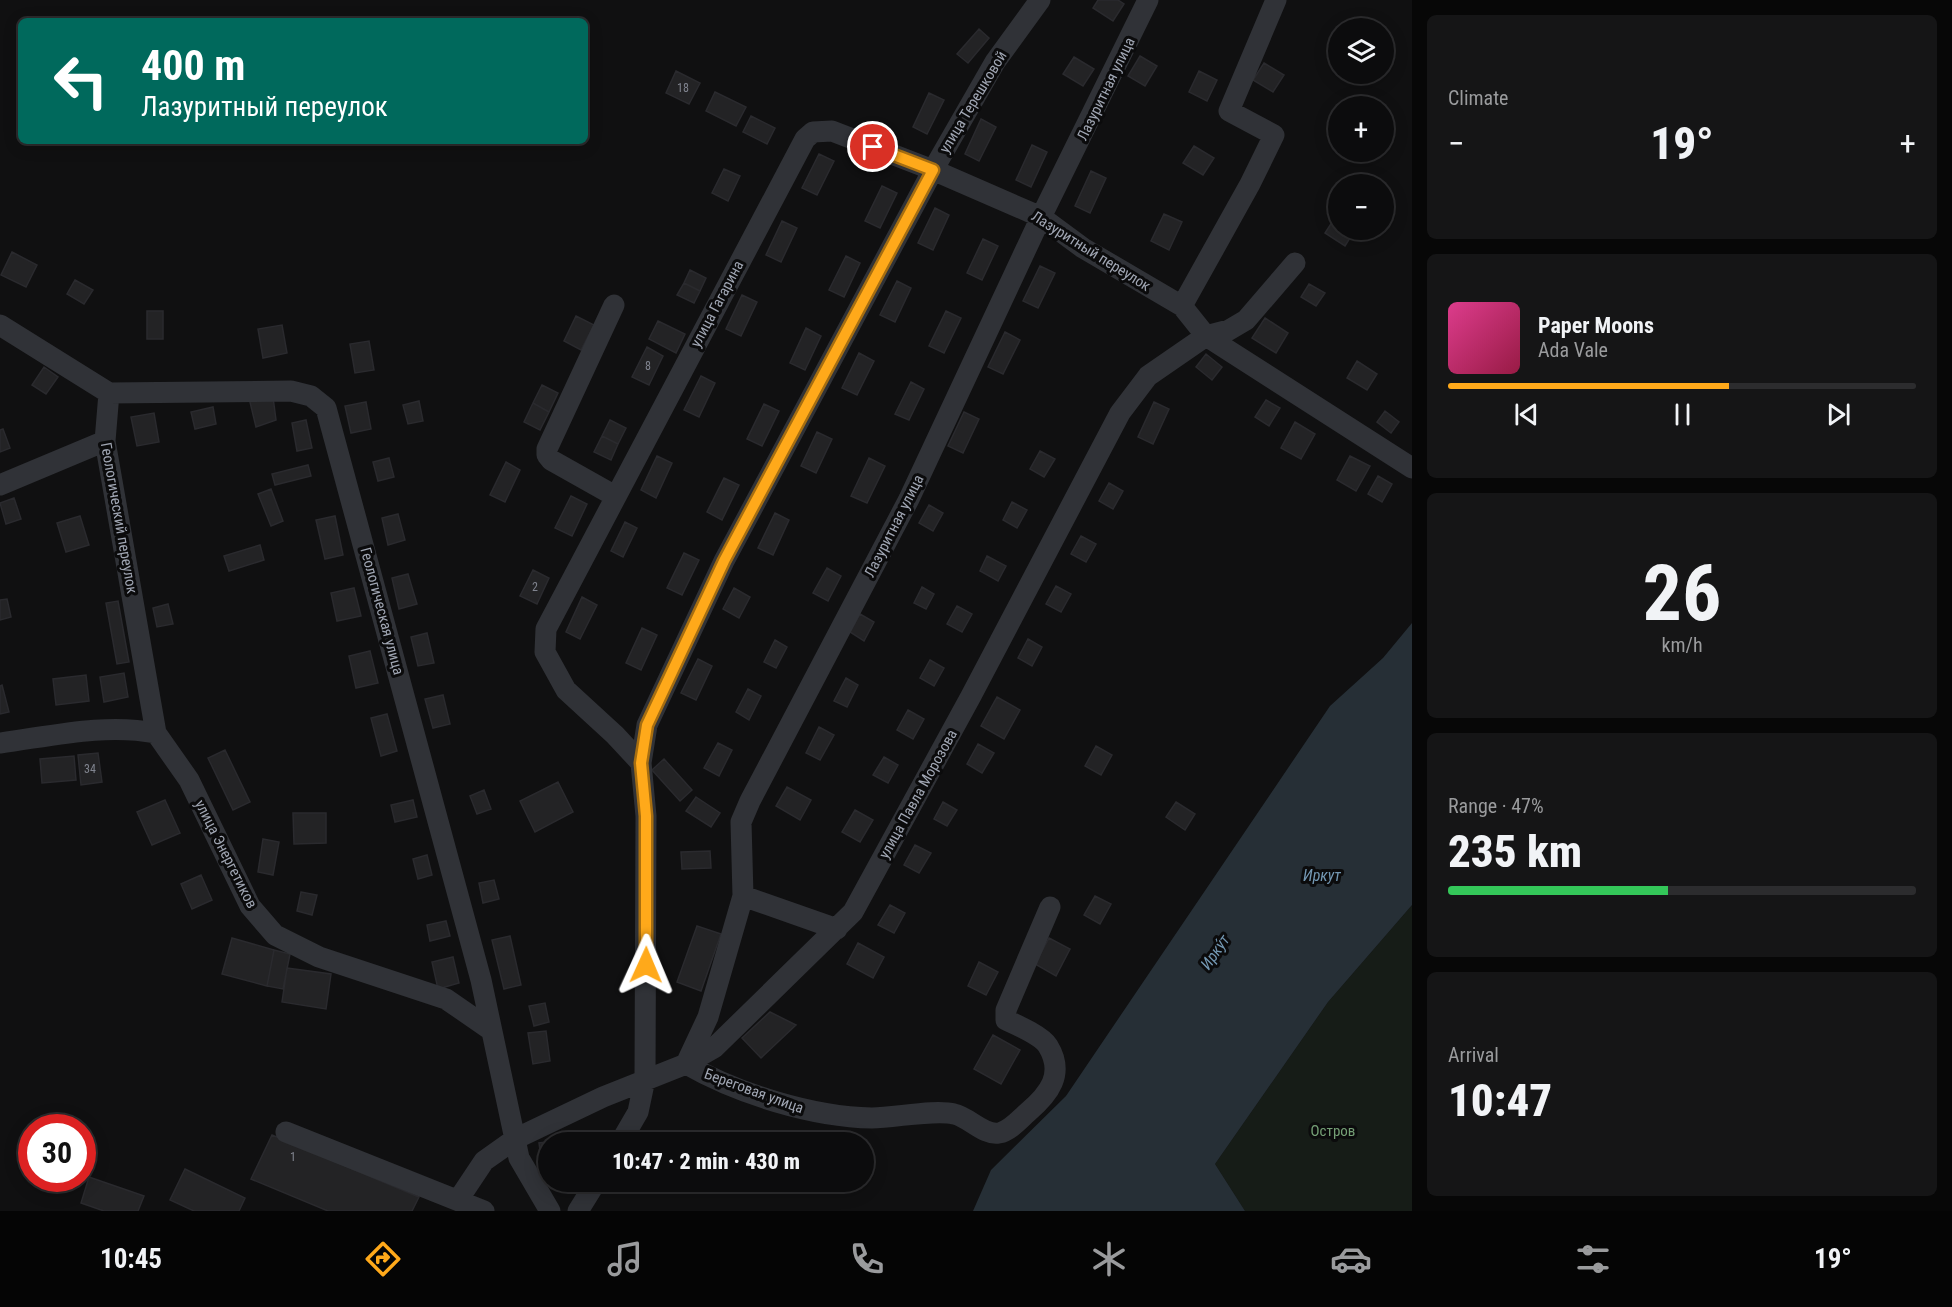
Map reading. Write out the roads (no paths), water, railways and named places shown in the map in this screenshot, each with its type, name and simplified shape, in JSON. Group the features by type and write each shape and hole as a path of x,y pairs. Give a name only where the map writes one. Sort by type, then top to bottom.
{"street":[{"name":"улица Терешковой","path":"626,1132 638,1112 645,1079 646,816 641,763 647,725 724,561 933,170 995,62 1040,0"},
{"name":"Лазуритная улица","path":"686,1064 708,1017 743,896 741,822 750,801 909,499 1041,218 1149,0"},
{"path":"1182,306 1250,184 1274,135 1229,111 1276,0"},
{"name":"Лазуритный переулок","path":"832,131 933,170 1041,218 1083,248 1182,306 1206,336 1412,468"},
{"name":"улица Гагарина","path":"641,763 615,735 566,690 545,652 546,629 805,139 813,132 832,131"},
{"name":"улица Павла Морозова","path":"458,1200 484,1161 515,1139 645,1079 686,1064 714,1048 853,912 977,686 1120,414 1148,375 1206,336 1229,330 1246,320 1295,263"},
{"path":"614,305 547,449 547,455 551,460 615,496"},
{"path":"0,325 109,393"},
{"name":"Геологическая улица","path":"109,393 291,391 311,396 326,408 482,980 519,1158 550,1211"},
{"name":"Геологический переулок","path":"109,393 105,441 156,733"},
{"path":"0,485 105,441"},
{"path":"0,743 97,730 132,728 156,733"},
{"name":"улица Энергетиков","path":"156,733 189,780 250,906 275,935 319,957 446,999 491,1030"},
{"path":"743,896 837,929"},
{"name":"Береговая улица","path":"686,1064 712,1078 810,1112 872,1118 953,1113 992,1134 1002,1133 1042,1101 1055,1081 1054,1065 1048,1045 1006,1020 1006,1010 1050,907"},
{"path":"286,1132 484,1211"},
{"path":"578,1211 590,1192"}],"water":[{"name":"Иркут","path":"1412,623 1412,905 1328,1002 1215,1164 1245,1211 973,1211 991,1170 1066,1096 1330,706 1383,658"}],"water label":[{"name":"Ирку́т","path":"1215,952"}],"park label":[{"name":"Остров","path":"1333,1131"}]}
